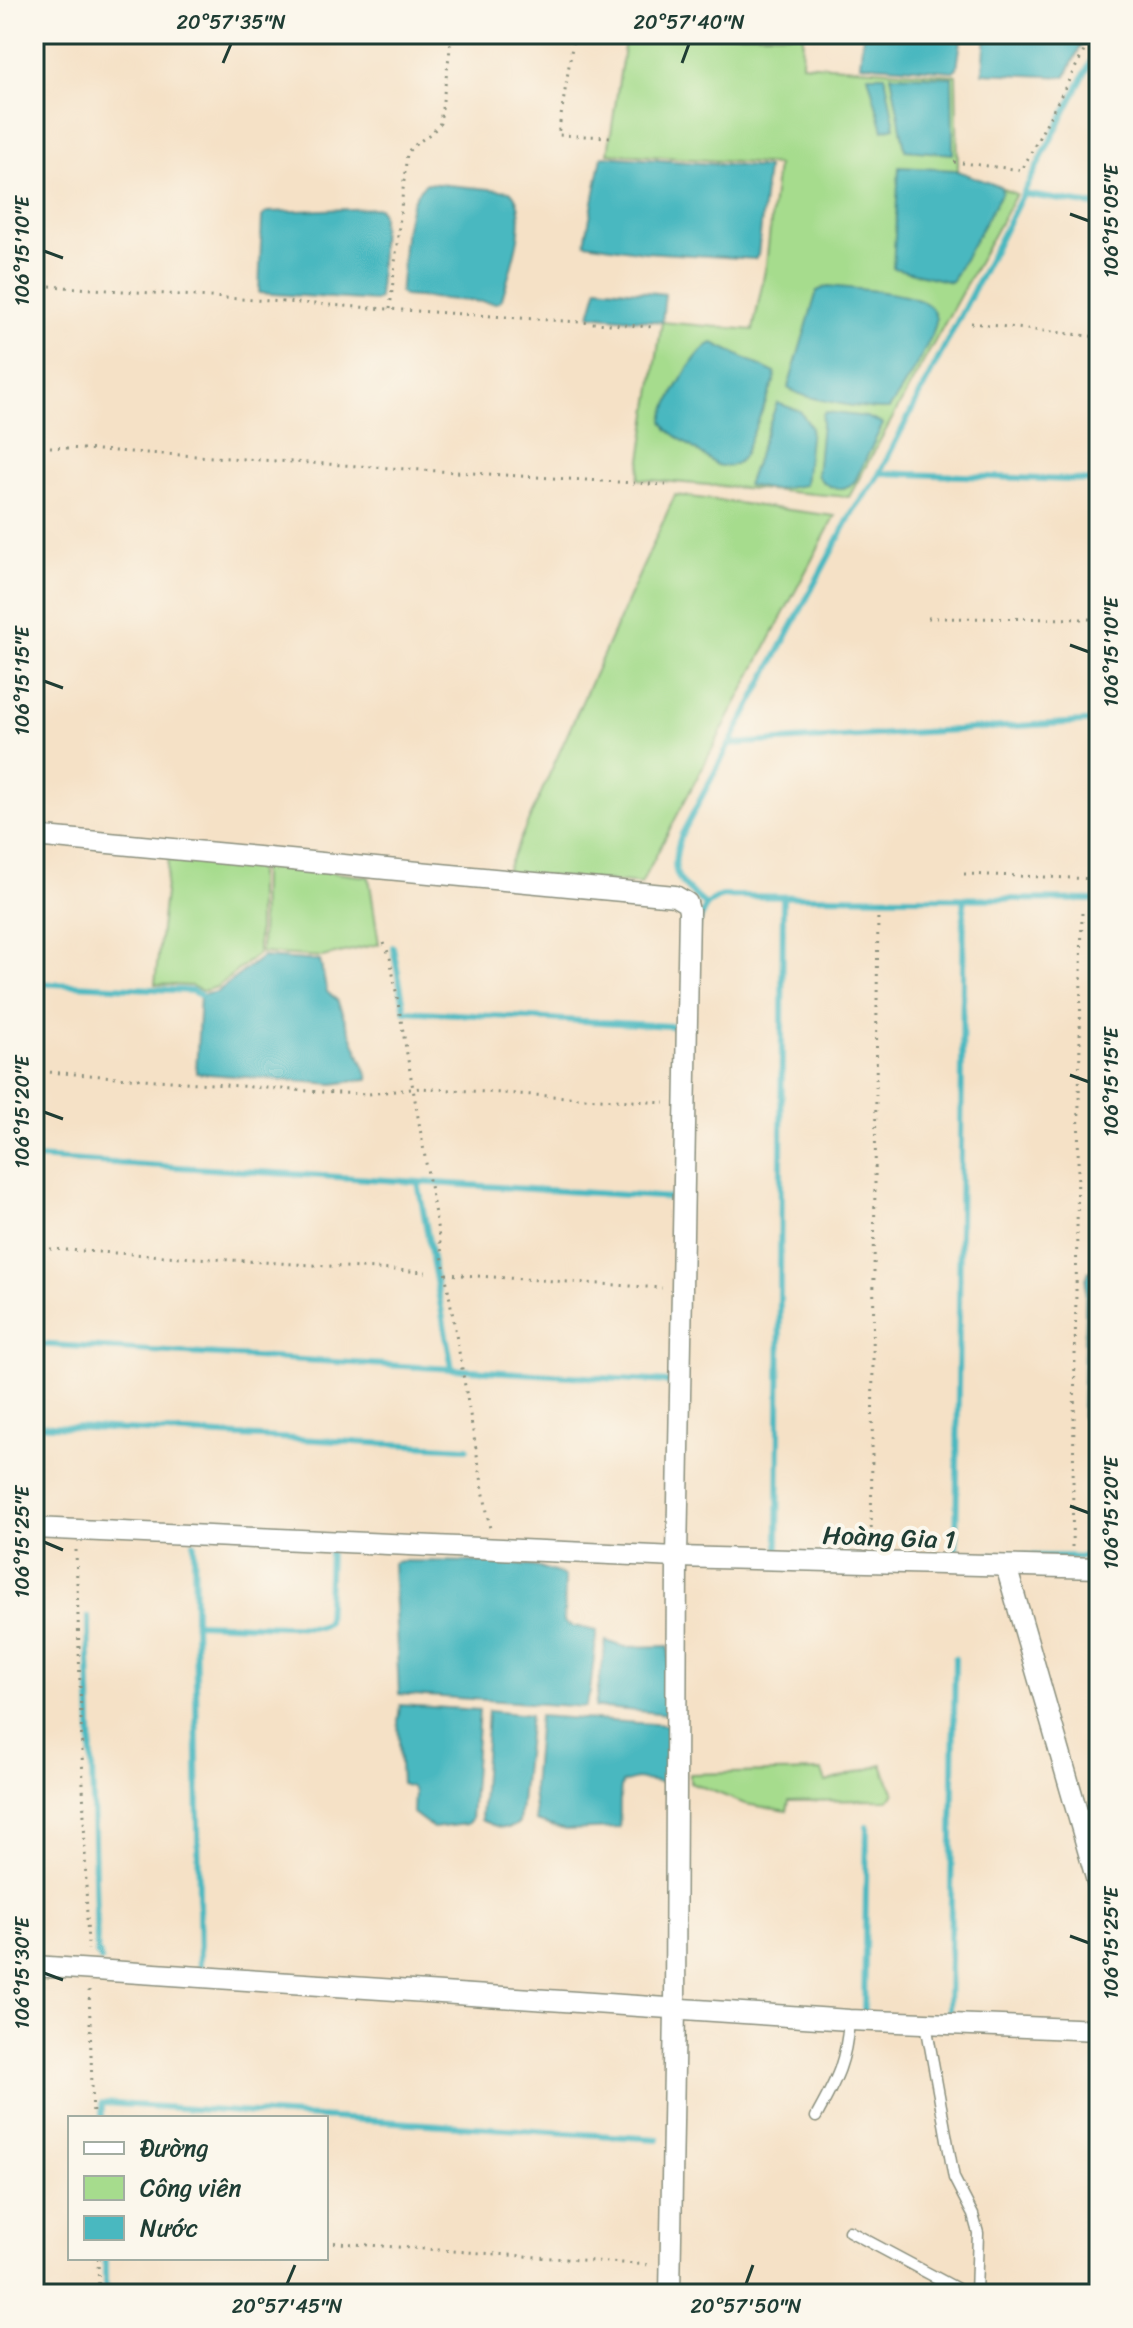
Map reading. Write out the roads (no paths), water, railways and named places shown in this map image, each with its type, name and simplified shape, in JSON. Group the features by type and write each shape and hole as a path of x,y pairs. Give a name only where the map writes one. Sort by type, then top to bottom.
{"street":[{"path":"34,836 681,898 687,903 670,2294"},
{"name":"Hoàng Gia 1","path":"34,1528 677,1557 1099,1568"},
{"path":"1006,1566 1099,1888"},
{"path":"34,1966 849,2020 1099,2030"}],"lane":[{"path":"816,2117 842,2068 849,2020"},
{"path":"926,2024 954,2178 973,2215 978,2233 976,2294"},
{"path":"849,2231 967,2294"}],"water":[{"path":"863,34 962,34 957,68 953,71 860,64"},
{"path":"986,34 1087,34 1065,77 983,73"},
{"path":"868,75 885,75 895,127 883,130"},
{"path":"891,75 952,77 953,154 905,150"},
{"path":"602,156 767,168 758,255 755,259 644,252 585,243"},
{"path":"899,167 955,170 1001,187 1002,192 951,282 893,268"},
{"path":"427,183 510,191 517,201 517,243 502,299 497,303 404,296 400,293 408,218 418,191"},
{"path":"379,208 382,215 379,298 375,301 259,293 262,217 267,212"},
{"path":"828,286 907,297 927,304 933,311 936,320 930,338 889,409 836,403 788,388 817,291"},
{"path":"598,287 665,294 662,322 590,315"},
{"path":"713,343 775,373 744,455 729,466 717,465 668,430 663,421 669,402 683,377 699,354"},
{"path":"777,403 800,411 811,427 805,485 773,490 747,485"},
{"path":"823,414 866,417 883,424 855,481 846,487 830,486 817,475"},
{"path":"262,957 320,961 327,992 337,1000 369,1079 333,1084 196,1073 200,995 217,992"},
{"path":"1089,1271 1099,1272 1099,1425 1086,1424 1082,1417 1086,1280"},
{"path":"393,1563 511,1564 552,1571 565,1577 564,1621 597,1631 590,1692 585,1707 399,1694"},
{"path":"606,1641 625,1647 669,1646 668,1714 595,1707"},
{"path":"400,1705 479,1710 471,1819 467,1824 433,1828 413,1813 414,1792 411,1787 401,1784"},
{"path":"488,1711 530,1715 519,1822 511,1827 481,1820"},
{"path":"539,1716 667,1725 666,1783 636,1779 622,1783 619,1828 565,1830 536,1821 533,1788"}],"waterway":[{"path":"706,905 678,876 675,860 681,836 853,511 876,480 1099,46"},
{"path":"1023,194 1099,206"},
{"path":"880,473 1099,481"},
{"path":"730,744 1099,721"},
{"path":"697,929 705,908 723,896 1099,900"},
{"path":"778,1551 783,897"},
{"path":"956,1555 964,899"},
{"path":"393,947 405,1011 671,1026 678,1029 677,1034"},
{"path":"34,983 192,991 200,995"},
{"path":"34,1158 674,1198"},
{"path":"418,1182 452,1368"},
{"path":"34,1344 670,1382"},
{"path":"34,1425 467,1448"},
{"path":"194,1543 200,1968"},
{"path":"195,1623 319,1627 327,1623 330,1552"},
{"path":"991,1555 1099,1557"},
{"path":"88,1617 97,1953 101,1961"},
{"path":"949,2016 955,1658"},
{"path":"864,2011 867,1826"},
{"path":"102,2116 102,2103 303,2116"},
{"path":"328,2118 658,2139"},
{"path":"105,2260 105,2294"}]}
